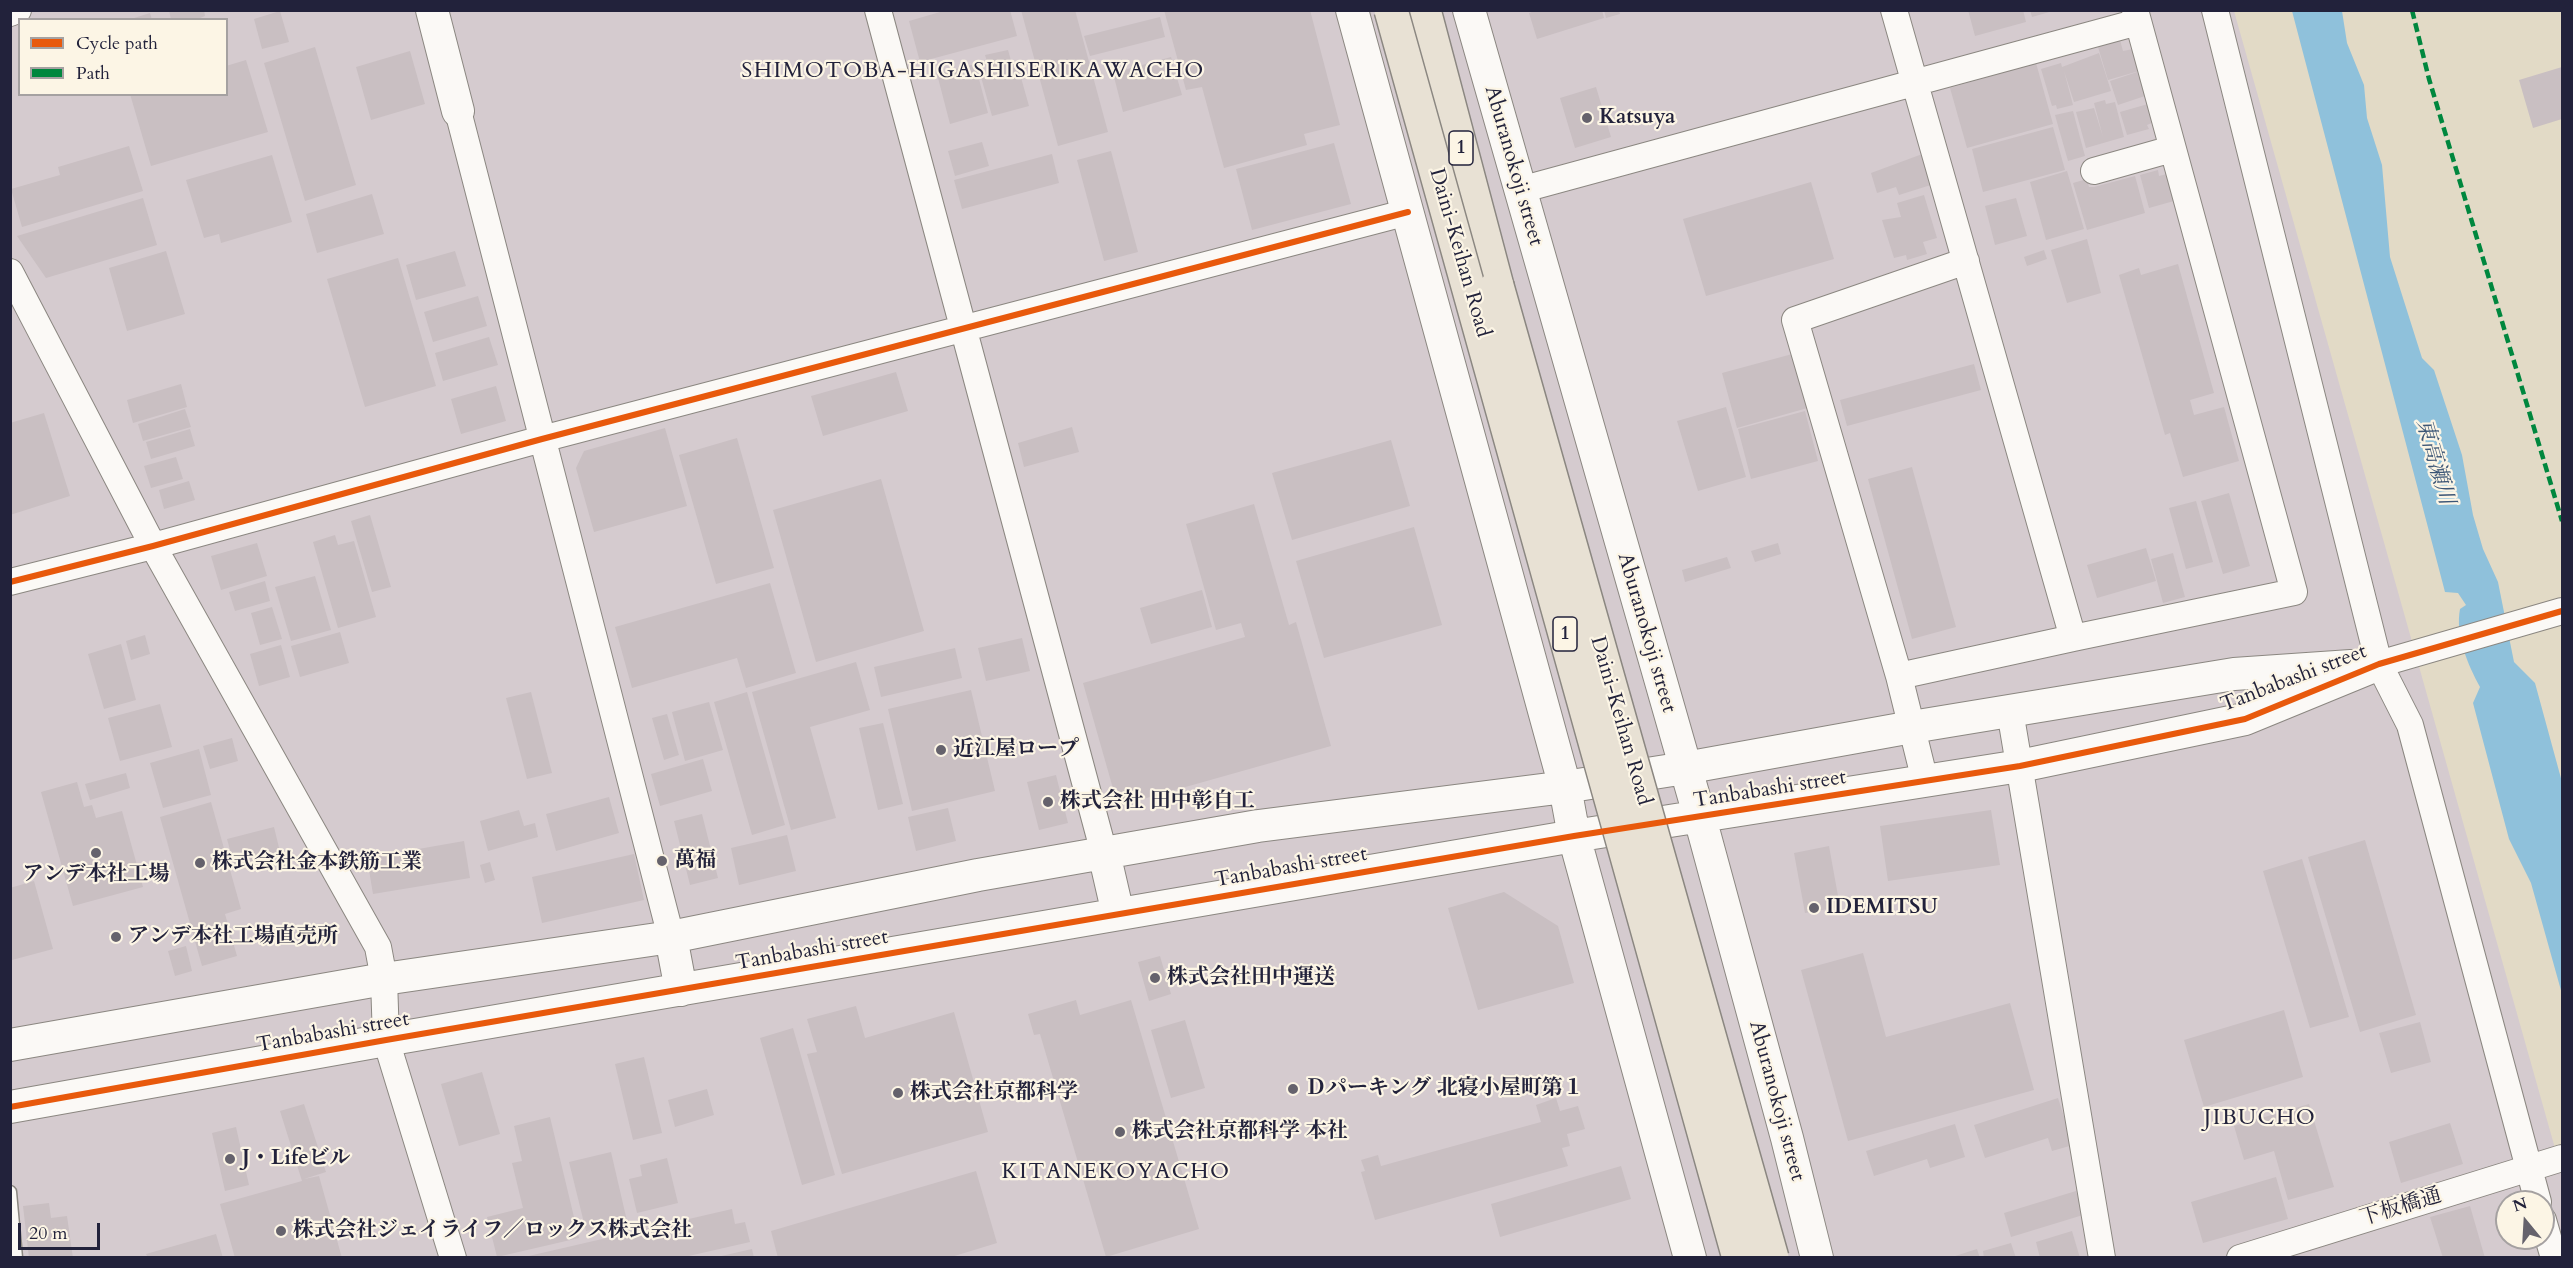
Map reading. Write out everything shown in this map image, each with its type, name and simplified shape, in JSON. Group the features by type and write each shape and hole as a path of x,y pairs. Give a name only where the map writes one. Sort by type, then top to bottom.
{"highway":[{"name":"Daini-Keihan Road","path":"1391,10 1739,1257"},
{"name":"Daini-Keihan Road","path":"1424,10 1500,297 1772,1257"}],"street":[{"path":"10,13 18,10"},
{"path":"432,10 671,937 681,990"},
{"path":"878,10 1104,853 1118,915"},
{"path":"1352,10 1565,787 1574,836 1690,1257"},
{"name":"Aburanokoji street","path":"1469,10 1700,818 1787,1138 1816,1257"},
{"path":"1894,10 2073,638"},
{"path":"2215,10 2388,662 2410,725 2532,1167 2536,1190"},
{"path":"1520,190 1915,83 2137,16 2294,592 1899,676"},
{"path":"2094,171 2172,149"},
{"path":"10,582 153,546 542,439 1408,212"},
{"path":"1925,781 1899,676 1795,320 1966,261"},
{"path":"10,272 153,546 378,947 384,979 386,1040 453,1257"},
{"name":"Tanbabashi street","path":"10,1107 386,1040 1574,836 2020,766 2245,719 2388,662 2562,611"},
{"name":"Tanbabashi street","path":"10,1045 384,979 671,937 978,875 1258,826 1565,787 2234,674 2388,662"},
{"path":"2010,711 2102,1257"},
{"name":"下板橋通","path":"2240,1257 2562,1158"}],"lane":[{"path":"10,1192 16,1257"}],"shaded area":[{"path":"10,11 2234,11 2562,1173 2562,1257 11,1257"}],"water":[{"name":"東高瀬川","path":"2292,11 2342,11 2347,43 2364,85 2367,118 2382,165 2390,257 2422,358 2434,370 2462,455 2473,515 2483,549 2498,582 2514,662 2535,683 2562,782 2562,994 2531,883 2509,839 2473,703 2480,687 2467,660 2459,629 2460,609 2466,605 2458,593 2445,592"}],"building":[{"path":"169,10 204,10 205,16 200,18 171,18"},
{"path":"947,10 1010,10 1017,36 920,62 909,21"},
{"path":"1021,10 1075,10 1108,132 1058,146"},
{"path":"1164,10 1310,10 1340,125 1304,134 1307,145 1224,168 1202,87 1186,90"},
{"path":"1537,10 1602,10 1604,18 1537,39 1529,13"},
{"path":"1604,10 1619,10 1620,14 1606,18"},
{"path":"1968,10 2023,10 2026,22 1975,36"},
{"path":"2030,10 2053,10 2053,11 2032,17"},
{"path":"280,11 289,42 262,49 254,19"},
{"path":"150,13 151,18 134,18"},
{"path":"1160,17 1165,37 1090,56 1084,36"},
{"path":"2120,40 2123,51 2133,49 2139,71 2108,80 2098,47"},
{"path":"315,47 356,185 305,201 264,63"},
{"path":"1008,50 1013,68 1018,67 1029,106 992,116 981,77 991,74 985,55"},
{"path":"410,51 425,104 371,120 356,67"},
{"path":"2099,53 2111,91 2074,102 2064,71 2073,105 2057,109 2056,105 2052,106 2041,69 2061,63 2062,67"},
{"path":"1171,57 1182,95 1123,112 1113,73"},
{"path":"246,60 268,132 151,166 131,96 228,96 228,65"},
{"path":"2036,63 2053,124 1967,148 1950,88"},
{"path":"975,64 988,113 950,124 937,74"},
{"path":"2562,67 2562,119 2533,128 2519,80"},
{"path":"2137,72 2148,95 2118,105 2110,81"},
{"path":"1596,87 1611,137 1575,148 1560,98"},
{"path":"2105,100 2106,104 2115,102 2124,137 2086,148 2076,112 2094,108 2103,137 2094,103"},
{"path":"2148,104 2154,122 2147,125 2149,129 2127,135 2120,112"},
{"path":"2073,111 2085,156 2068,161 2055,115"},
{"path":"2053,127 2065,170 1983,192 1972,149"},
{"path":"982,142 989,166 955,176 948,151"},
{"path":"1334,143 1351,204 1252,230 1236,169"},
{"path":"129,146 143,191 22,227 11,189 60,175 58,167"},
{"path":"1111,151 1138,252 1104,261 1077,160"},
{"path":"1925,153 1934,184 1899,195 1896,187 1877,193 1871,173"},
{"path":"1052,154 1059,183 962,209 954,180"},
{"path":"272,155 292,222 221,243 219,234 204,238 186,180"},
{"path":"2158,170 2159,176 2167,174 2174,201 2149,208 2140,175"},
{"path":"2067,171 2084,229 2046,240 2030,182"},
{"path":"2135,176 2145,213 2087,230 2073,183 2087,179 2089,187 2094,187"},
{"path":"1811,182 1834,259 1706,296 1683,219"},
{"path":"372,194 384,234 317,253 306,214"},
{"path":"1924,195 1937,238 1923,242 1927,254 1907,260 1906,255 1894,258 1882,220 1901,217 1897,203"},
{"path":"143,198 157,245 46,278 17,236"},
{"path":"2016,198 2027,236 1995,245 1985,206"},
{"path":"2087,239 2101,293 2067,303 2051,250"},
{"path":"2044,250 2047,259 2027,266 2024,257"},
{"path":"166,251 185,314 127,331 109,268"},
{"path":"455,251 466,286 416,300 406,265"},
{"path":"398,258 436,386 365,407 327,279"},
{"path":"2178,264 2214,393 2190,400 2194,415 2224,407 2239,461 2183,477 2170,433 2165,435 2119,275 2139,268 2141,275"},
{"path":"478,296 487,326 433,342 424,312"},
{"path":"489,337 498,365 443,381 435,353"},
{"path":"1796,353 1811,407 1737,428 1722,373"},
{"path":"1974,364 1981,390 1847,426 1840,400"},
{"path":"896,372 908,411 823,436 811,396"},
{"path":"181,384 187,407 133,423 127,400"},
{"path":"496,386 506,421 461,434 451,399"},
{"path":"1726,407 1746,477 1698,491 1677,421"},
{"path":"185,409 191,427 143,441 138,424"},
{"path":"1805,411 1818,461 1751,479 1738,429"},
{"path":"44,413 70,496 10,515 10,423"},
{"path":"1072,427 1079,452 1024,467 1018,443"},
{"path":"665,428 687,506 594,532 576,468 584,451"},
{"path":"190,429 195,446 151,459 146,442"},
{"path":"737,438 774,568 716,584 679,455"},
{"path":"1391,440 1410,506 1292,540 1272,473"},
{"path":"176,457 183,479 151,488 144,466"},
{"path":"1912,467 1956,627 1912,639 1868,479"},
{"path":"881,479 924,631 816,662 773,510"},
{"path":"189,481 195,500 164,509 159,490"},
{"path":"2229,493 2250,566 2223,574 2201,501"},
{"path":"2196,501 2213,562 2186,569 2169,508"},
{"path":"1254,504 1289,625 1296,622 1331,746 1118,806 1083,683 1245,637 1241,623 1216,630 1186,524"},
{"path":"370,515 391,587 372,592 351,521"},
{"path":"1414,527 1442,625 1324,658 1296,561"},
{"path":"335,535 338,545 354,541 376,617 338,628 313,542"},
{"path":"257,543 267,576 221,590 211,556"},
{"path":"1778,543 1781,554 1755,562 1751,551"},
{"path":"2146,548 2156,581 2097,598 2087,565"},
{"path":"2173,553 2185,597 2163,603 2151,559"},
{"path":"1727,557 1731,568 1685,582 1682,570"},
{"path":"315,576 331,630 291,641 275,587"},
{"path":"265,581 270,601 235,611 229,592"},
{"path":"770,583 796,673 746,688 737,658 632,688 615,627"},
{"path":"1202,590 1212,627 1151,644 1140,608"},
{"path":"272,607 282,639 260,645 251,613"},
{"path":"340,632 349,663 300,677 291,646"},
{"path":"145,635 150,654 131,660 126,641"},
{"path":"1022,638 1030,671 986,681 978,648"},
{"path":"121,644 136,700 104,709 88,654"},
{"path":"281,645 290,677 259,686 250,654"},
{"path":"955,648 962,678 881,697 874,667"},
{"path":"856,662 870,710 810,727 836,818 791,830 752,692"},
{"name":"近江屋ロープ","path":"971,690 995,791 912,811 888,709"},
{"path":"531,692 552,773 527,779 506,698"},
{"path":"747,692 785,825 752,835 714,702"},
{"path":"709,702 723,750 685,761 672,712"},
{"path":"160,704 172,747 120,761 108,718"},
{"path":"667,714 679,755 664,760 652,718"},
{"path":"883,723 903,804 878,810 859,728"},
{"path":"232,738 238,761 210,769 203,746"},
{"path":"199,749 211,795 163,808 150,763"},
{"path":"703,759 712,791 660,806 651,774"},
{"path":"126,773 130,788 90,800 85,784"},
{"name":"株式会社 田中彰自工","path":"1056,775 1068,823 1039,830 1027,782"},
{"name":"アンデ本社工場","path":"77,782 84,807 92,805 96,818 122,811 143,887 73,906 41,792"},
{"path":"609,797 619,833 556,851 546,814"},
{"name":"株式会社金本鉄筋工業","path":"211,802 241,909 225,914 237,956 202,966 160,817"},
{"path":"948,808 956,841 916,851 908,817"},
{"path":"519,810 524,826 535,823 538,837 488,851 480,821"},
{"path":"1991,810 2000,865 1888,881 1880,826"},
{"path":"702,814 718,878 690,885 674,821"},
{"path":"274,827 281,856 235,868 227,839"},
{"path":"787,835 796,871 739,885 731,848"},
{"path":"2365,840 2416,1015 2360,1032 2308,857"},
{"path":"464,841 470,878 373,894 367,858"},
{"path":"1829,846 1840,907 1805,913 1794,853"},
{"path":"634,854 644,900 542,923 532,877"},
{"path":"2302,859 2349,1017 2310,1028 2263,871"},
{"path":"490,862 495,880 485,883 480,865"},
{"path":"34,881 53,949 12,960 10,888"},
{"path":"1504,892 1558,926 1574,983 1478,1010 1448,908"},
{"path":"186,946 192,971 175,976 168,951"},
{"path":"1863,953 1886,1037 2010,1003 2034,1090 1848,1141 1801,970"},
{"name":"株式会社田中運送","path":"1160,956 1171,994 1149,1001 1138,962"},
{"name":"株式会社京都科学 本社","path":"1076,1000 1080,1015 1131,1000 1199,1229 1106,1257 1040,1034 1034,1035 1028,1014"},
{"name":"株式会社京都科学","path":"856,1006 865,1038 954,1012 988,1132 842,1174 807,1054 817,1052 807,1019"},
{"path":"2284,1010 2303,1077 2204,1107 2184,1040"},
{"path":"1185,1020 1205,1088 1171,1098 1151,1030"},
{"path":"2420,1022 2431,1062 2391,1073 2379,1033"},
{"path":"793,1028 835,1175 802,1185 760,1038"},
{"path":"644,1057 662,1133 633,1140 615,1064"},
{"path":"482,1072 500,1134 459,1146 441,1084"},
{"path":"707,1089 714,1115 675,1127 668,1100"},
{"path":"1556,1098 1560,1111 1578,1106 1585,1129 1567,1134 1570,1146 1562,1148 1568,1166 1375,1220 1361,1172 1365,1171 1361,1160 1378,1155 1381,1166 1541,1122 1536,1105"},
{"path":"2058,1098 2073,1145 2052,1151 2048,1138 1985,1158 1974,1125"},
{"name":"株式会社ジェイライフ／ロックス株式会社","path":"304,1104 326,1172 304,1179 319,1176 342,1258 235,1258 220,1204 302,1181 280,1111"},
{"path":"2309,1104 2334,1187 2288,1200 2274,1151 2244,1160 2234,1126"},
{"path":"550,1117 579,1238 497,1257 487,1217 523,1208 512,1163 522,1161 514,1126"},
{"path":"2450,1123 2463,1164 2401,1183 2389,1142"},
{"path":"1955,1124 1965,1157 1930,1168 1927,1159 1874,1176 1866,1151"},
{"name":"J・Lifeビル","path":"236,1127 249,1185 225,1191 212,1133"},
{"path":"611,1152 627,1221 586,1231 569,1162"},
{"path":"667,1158 678,1203 637,1213 629,1179 642,1176 640,1165"},
{"path":"1621,1166 1631,1199 1500,1237 1491,1204"},
{"path":"976,1171 997,1243 948,1258 778,1258 771,1231"},
{"path":"2276,1177 2288,1219 2203,1243 2191,1202"},
{"path":"2076,1191 2083,1215 2011,1237 2004,1213"},
{"path":"49,1203 51,1218 67,1216 73,1258 29,1258 23,1206"},
{"path":"2470,1206 2485,1258 2443,1258 2430,1217"},
{"path":"732,1209 735,1224 745,1222 750,1242 680,1258 520,1258"},
{"path":"2072,1231 2080,1258 2040,1258 2036,1242"},
{"path":"216,1234 223,1258 148,1258 146,1254"},
{"path":"2011,1243 2016,1258 1984,1258 1983,1251"},
{"path":"752,1249 754,1258 717,1258 717,1257"},
{"path":"1977,1249 1980,1258 1952,1258 1952,1257"}],"marked path":[{"path":"2412,10 2429,79 2562,521"}],"cycle path":[{"path":"10,582 153,546 542,439 1408,212"},
{"path":"10,1107 386,1040 1574,836 2020,766 2245,719 2379,664 2562,611"}],"place":[{"name":"Katsuya","path":"1587,118"},
{"name":"近江屋ロープ","path":"941,750"},
{"name":"株式会社 田中彰自工","path":"1048,802"},
{"name":"アンデ本社工場","path":"96,853"},
{"name":"萬福","path":"662,861"},
{"name":"株式会社金本鉄筋工業","path":"200,863"},
{"name":"IDEMITSU","path":"1814,908"},
{"name":"アンデ本社工場直売所","path":"116,937"},
{"name":"株式会社田中運送","path":"1155,978"},
{"name":"Ｄパーキング 北寝小屋町第１","path":"1293,1089"},
{"name":"株式会社京都科学","path":"898,1093"},
{"name":"株式会社京都科学 本社","path":"1120,1132"},
{"name":"J・Lifeビル","path":"230,1159"},
{"name":"株式会社ジェイライフ／ロックス株式会社","path":"281,1231"}],"district":[{"name":"SHIMOTOBA-HIGASHISERIKAWACHO","path":"973,72"},
{"name":"JIBUCHO","path":"2260,1119"},
{"name":"KITANEKOYACHO","path":"1116,1173"}]}
